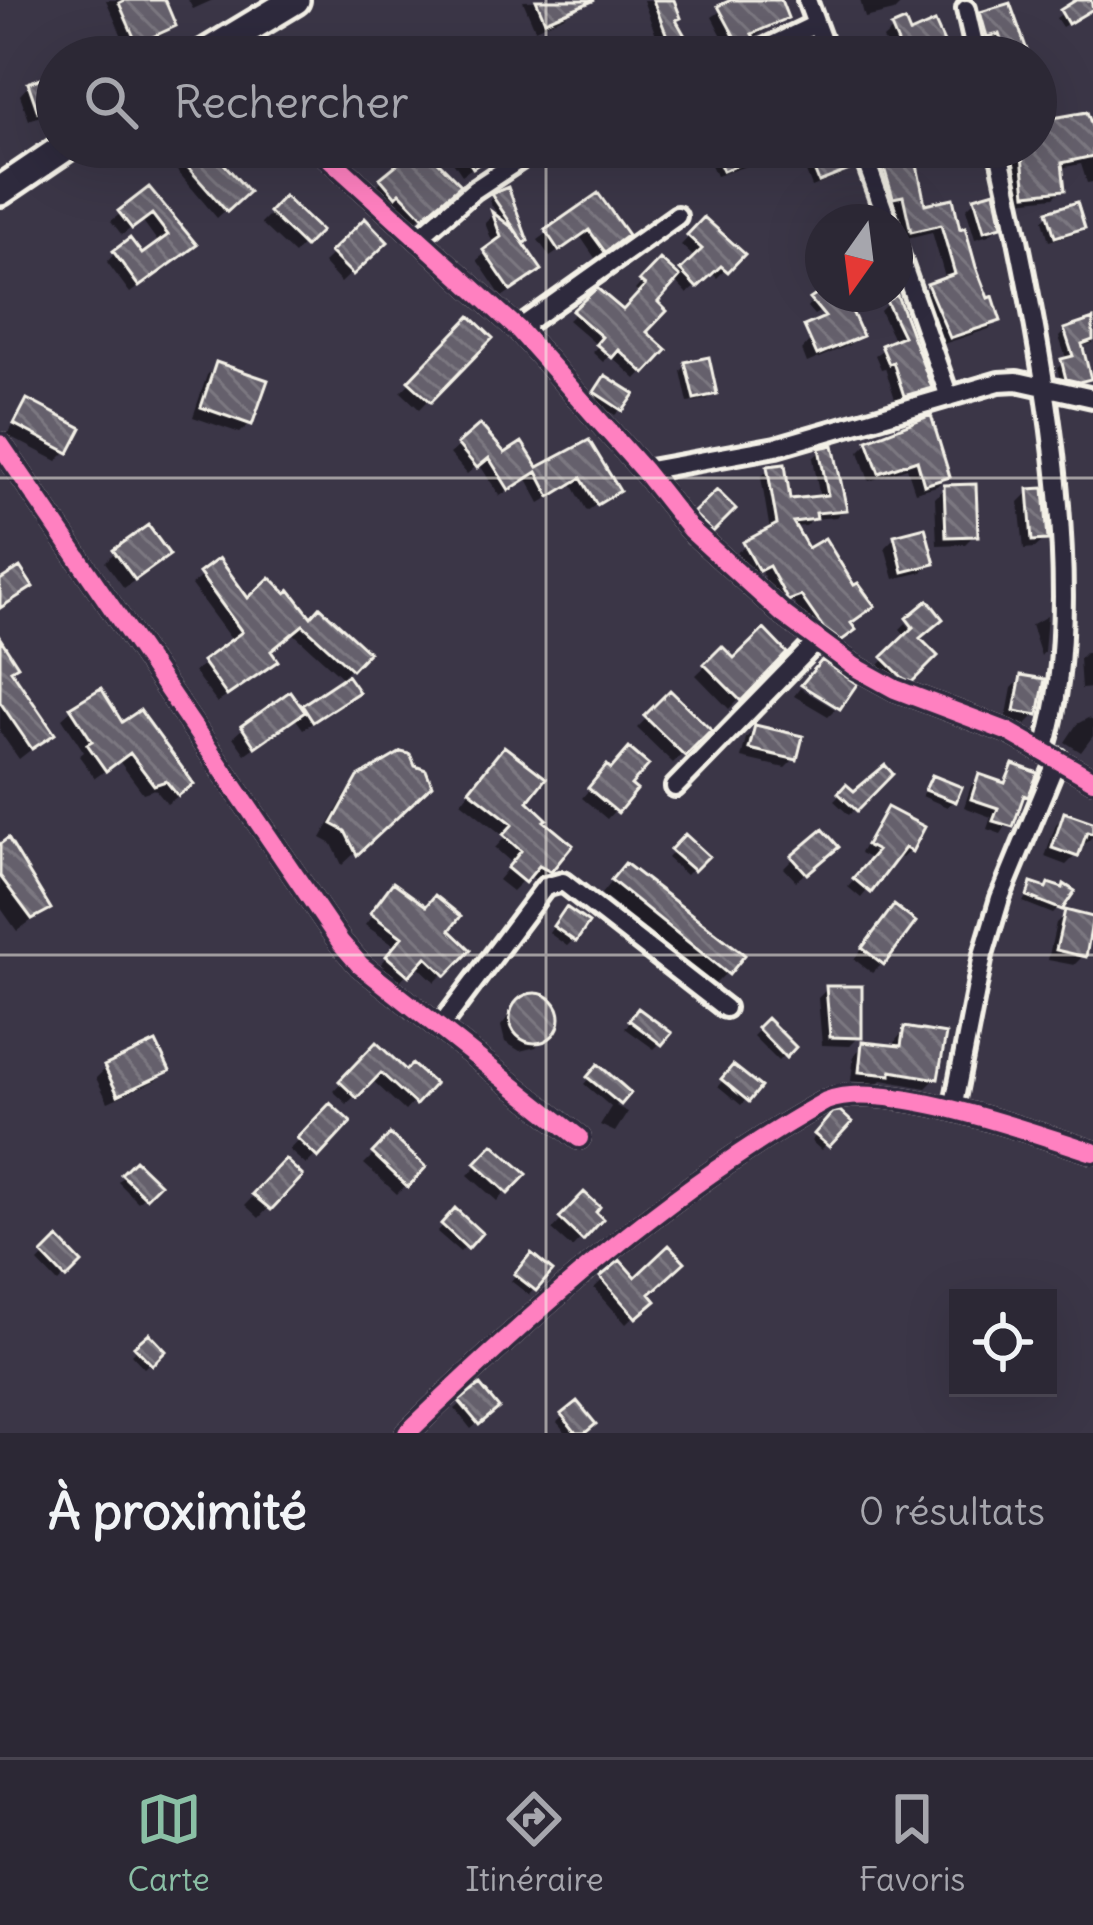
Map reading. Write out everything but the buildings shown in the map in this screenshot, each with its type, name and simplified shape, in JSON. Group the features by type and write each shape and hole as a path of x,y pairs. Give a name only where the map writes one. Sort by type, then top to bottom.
{"highway":[{"path":"252,36 285,2"},
{"path":"0,190 36,166"}],"street":[{"path":"807,0 820,36"},
{"path":"966,9 972,36"},
{"path":"791,36 816,24"},
{"path":"340,168 518,328 690,530 783,614 855,667 895,689 1010,732 1093,780"},
{"path":"418,238 507,168"},
{"path":"869,168 882,204"},
{"path":"952,1108 983,955 1061,713 1074,549 1049,388 1002,168"},
{"path":"518,328 677,216"},
{"path":"913,294 949,397"},
{"path":"644,471 734,457 999,382 1017,381 1093,398"},
{"path":"0,443 341,943 360,964 579,1138"},
{"path":"675,787 818,640"},
{"path":"440,1027 545,887 555,881 563,882 724,1009"},
{"path":"407,1433 505,1338 658,1212 826,1101 849,1095 952,1108 1093,1152"}],"cycle path":[{"path":"340,168 518,329 690,529 783,614 855,667 895,689 1009,732 1093,780"},
{"path":"0,444 341,943 360,965 579,1138"},
{"path":"407,1433 504,1341 658,1212 768,1135 826,1101 851,1096 920,1102 1093,1152"}]}
